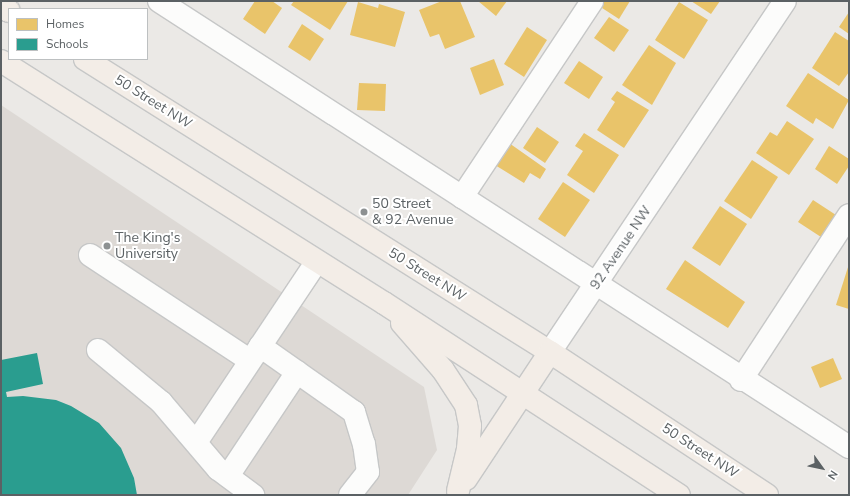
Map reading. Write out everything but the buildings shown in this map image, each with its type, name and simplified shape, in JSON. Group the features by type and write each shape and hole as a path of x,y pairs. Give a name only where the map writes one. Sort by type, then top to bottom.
{"main road":[{"path":"1,60 384,303 678,495"},
{"name":"50 Street NW","path":"87,60 550,352 767,495"},
{"path":"384,303 443,370 466,405 470,426 468,448 456,493"},
{"name":"92 Avenue NW","path":"456,493 550,352"}],"street":[{"path":"159,1 596,284 741,380 849,448"},
{"path":"462,197 592,1"},
{"name":"92 Avenue NW","path":"550,352 786,1"},
{"path":"741,380 849,215"},
{"path":"90,255 255,353 297,372 354,412 364,444 368,472 350,495"},
{"path":"197,442 317,261"},
{"path":"98,350 160,402 197,442 218,469 253,495"},
{"path":"228,476 297,372"}],"shaded area":[{"name":"The King's University","path":"1,105 424,387 437,450 408,495 1,495"}],"place":[{"name":"50 Street & 92 Avenue","path":"364,212"},
{"name":"The King's University","path":"107,246"}]}
